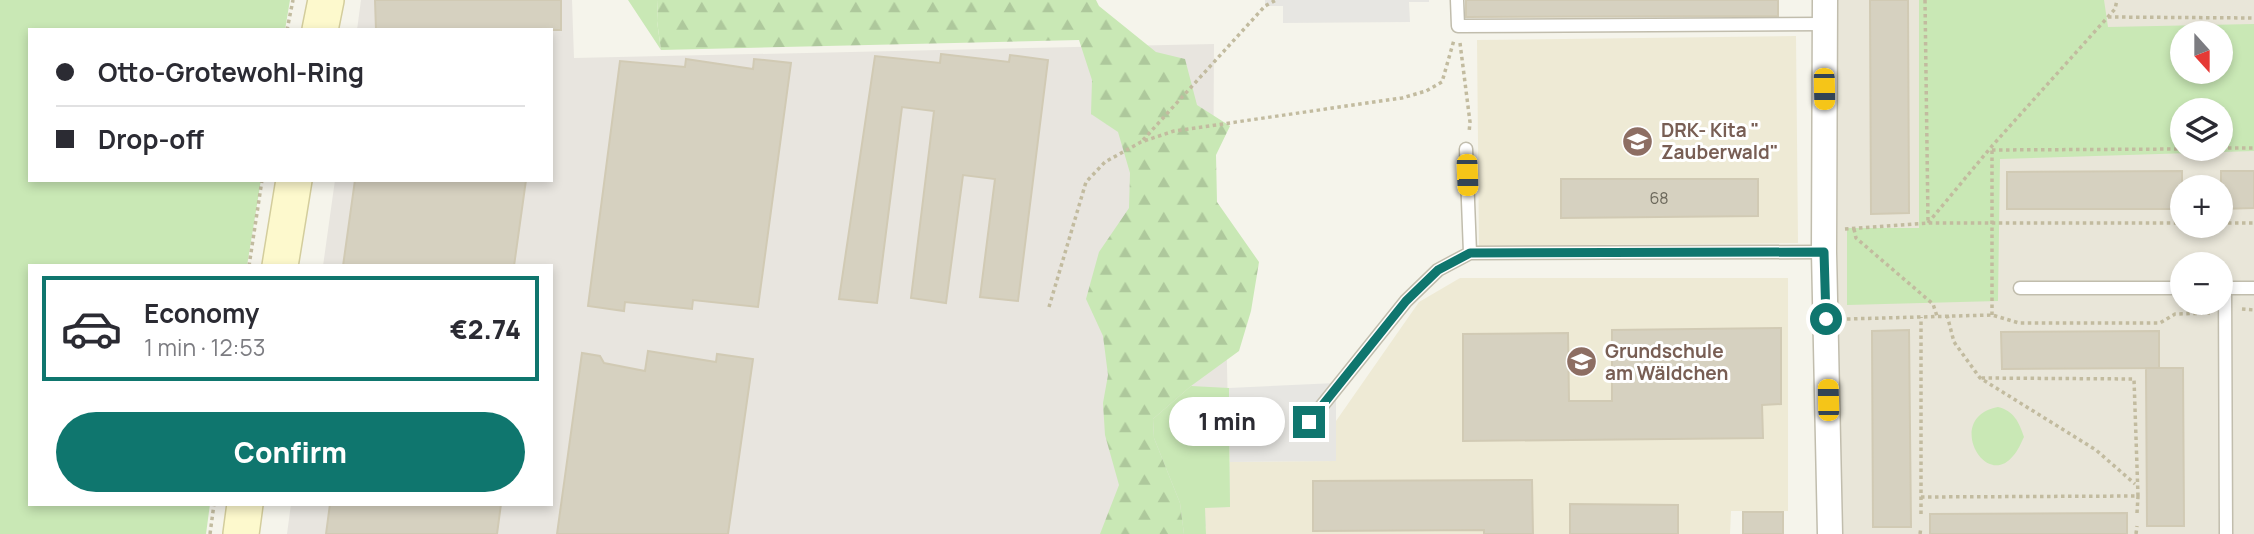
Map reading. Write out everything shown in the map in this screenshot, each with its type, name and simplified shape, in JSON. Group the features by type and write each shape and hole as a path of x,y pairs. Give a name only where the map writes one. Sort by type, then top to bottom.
{"street":[{"path":"320,28 326,0"},
{"path":"1824,12 1830,534"},
{"path":"280,264 294,182"},
{"path":"241,534 245,506"}],"lane":[{"path":"1457,0 1458,26 1824,12"},
{"path":"1466,149 1470,253"},
{"path":"1309,422 1406,301 1438,270 1470,253 1825,240"},
{"path":"2020,288 2170,288"},
{"path":"2233,288 2254,288"},
{"path":"2225,315 2226,534"}],"path":[{"path":"287,28 293,0"},
{"path":"1141,142 1265,6 1276,0"},
{"path":"1925,0 1928,223"},
{"path":"1928,223 2115,9 2117,0"},
{"path":"2108,17 2254,18"},
{"path":"1049,307 1086,182 1105,162 1141,142 1174,131 1402,98 1426,91 1442,82 1458,26"},
{"path":"1458,26 1470,122 1466,149"},
{"path":"1992,148 2170,149"},
{"path":"1992,148 1992,315"},
{"path":"2233,148 2254,148"},
{"path":"249,264 262,182"},
{"path":"1825,240 1854,229 1928,223 2170,223"},
{"path":"2233,223 2254,223"},
{"path":"1854,229 1856,238 1933,303 1937,316"},
{"path":"2233,310 2254,310"},
{"path":"1947,315 1954,342 1980,378 2096,450 2136,485"},
{"path":"1826,319 1992,315 2019,323 2160,323 2173,315"},
{"path":"1921,316 1921,514"},
{"path":"1980,378 2134,379 2137,513"},
{"path":"1921,497 2138,496"},
{"path":"209,534 214,506"},
{"path":"2136,534 2137,526"},
{"path":"1920,534 1921,527"}],"shaded area":[{"path":"361,0 572,0 574,58 1214,44 1213,224 1224,226 1230,507 1196,534 287,534 291,506 553,506 553,264 323,264 335,182 553,182 553,28 357,28"},
{"path":"1265,0 1429,2 1409,2 1410,22 1283,23 1283,6 1265,6"},
{"path":"1837,0 2254,0 2254,534 1838,534"},
{"name":"DRK- Kita \" Zauberwald\"","path":"1796,36 1798,243 1479,246 1477,40"},
{"name":"Grundschule am Wäldchen","path":"1460,278 1788,278 1788,511 1731,511 1730,534 1206,534 1205,508 1230,507 1230,462 1336,461 1336,421 1419,302"},
{"path":"1336,383 1336,461 1230,462 1229,388"}],"green space":[{"path":"0,0 290,0 285,28 28,28 28,182 261,182 247,264 28,264 28,506 210,506 206,534 0,534"},
{"path":"628,0 658,0 657,21 661,50"},
{"path":"658,0 1096,0 1099,6 1156,52 1185,59 1197,105 1230,126 1216,155 1217,202 1259,262 1251,311 1239,351 1191,386 1153,419 1154,438 1180,503 1184,534 1100,534 1119,485 1105,435 1103,403 1108,375 1103,336 1086,299 1099,252 1129,208 1130,173 1118,132 1091,114 1092,80 1079,40 661,50 657,21"},
{"path":"1919,0 2104,0 2108,27 2170,26 2170,84 2233,84 2233,24 2254,24 2254,151 2233,152 2233,98 2170,98 2170,154 2000,159 1998,301 1847,305 1847,228 1919,228"},
{"path":"1191,386 1229,388 1230,507 1205,508 1206,534 1184,534 1180,503 1154,438 1153,419"},
{"path":"1998,407 2015,418 2024,437 2013,456 2002,464 1991,465 1982,459 1972,436 1974,424 1982,413"}],"building":[{"path":"375,0 561,0 561,30 376,28"},
{"path":"1466,0 1778,0 1778,16 1466,17"},
{"path":"1870,0 1908,0 1909,213 1871,214"},
{"path":"941,54 1009,62 1010,55 1048,60 1018,301 980,297 995,179 963,175 946,303 911,298 934,111 902,107 877,303 839,299 875,56 940,63"},
{"path":"686,59 753,69 754,59 791,63 758,307 693,300 692,309 625,302 624,311 588,306 620,61 685,67"},
{"path":"2182,171 2182,175 2170,175 2170,209 2007,209 2007,172"},
{"path":"2221,171 2254,171 2254,208 2233,209 2233,175 2221,175"},
{"path":"1561,179 1758,179 1758,216 1561,218"},
{"path":"355,182 526,182 514,264 343,264"},
{"path":"1781,328 1781,404 1762,405 1763,438 1463,441 1463,334 1568,333 1569,401 1612,401 1612,330"},
{"path":"1909,330 1911,527 1873,527 1872,331"},
{"path":"2159,331 2159,368 2002,369 2001,332"},
{"path":"648,351 716,362 717,354 753,359 728,534 557,534 582,353 600,356 604,363 645,371"},
{"path":"2146,368 2183,368 2184,526 2147,526"},
{"path":"1532,480 1533,534 1484,534 1484,530 1313,531 1313,481"},
{"path":"1570,504 1678,505 1678,534 1570,534"},
{"path":"330,506 501,506 497,534 326,534"},
{"path":"1743,512 1783,512 1783,534 1743,534"},
{"path":"2127,513 2127,534 1930,534 1930,514"}],"place":[{"name":"DRK- Kita \" Zauberwald\"","path":"1638,141"},
{"name":"Grundschule am Wäldchen","path":"1582,362"}],"route":[{"path":"1309,422 1406,301 1438,270 1470,253 1824,252 1826,319"}]}
